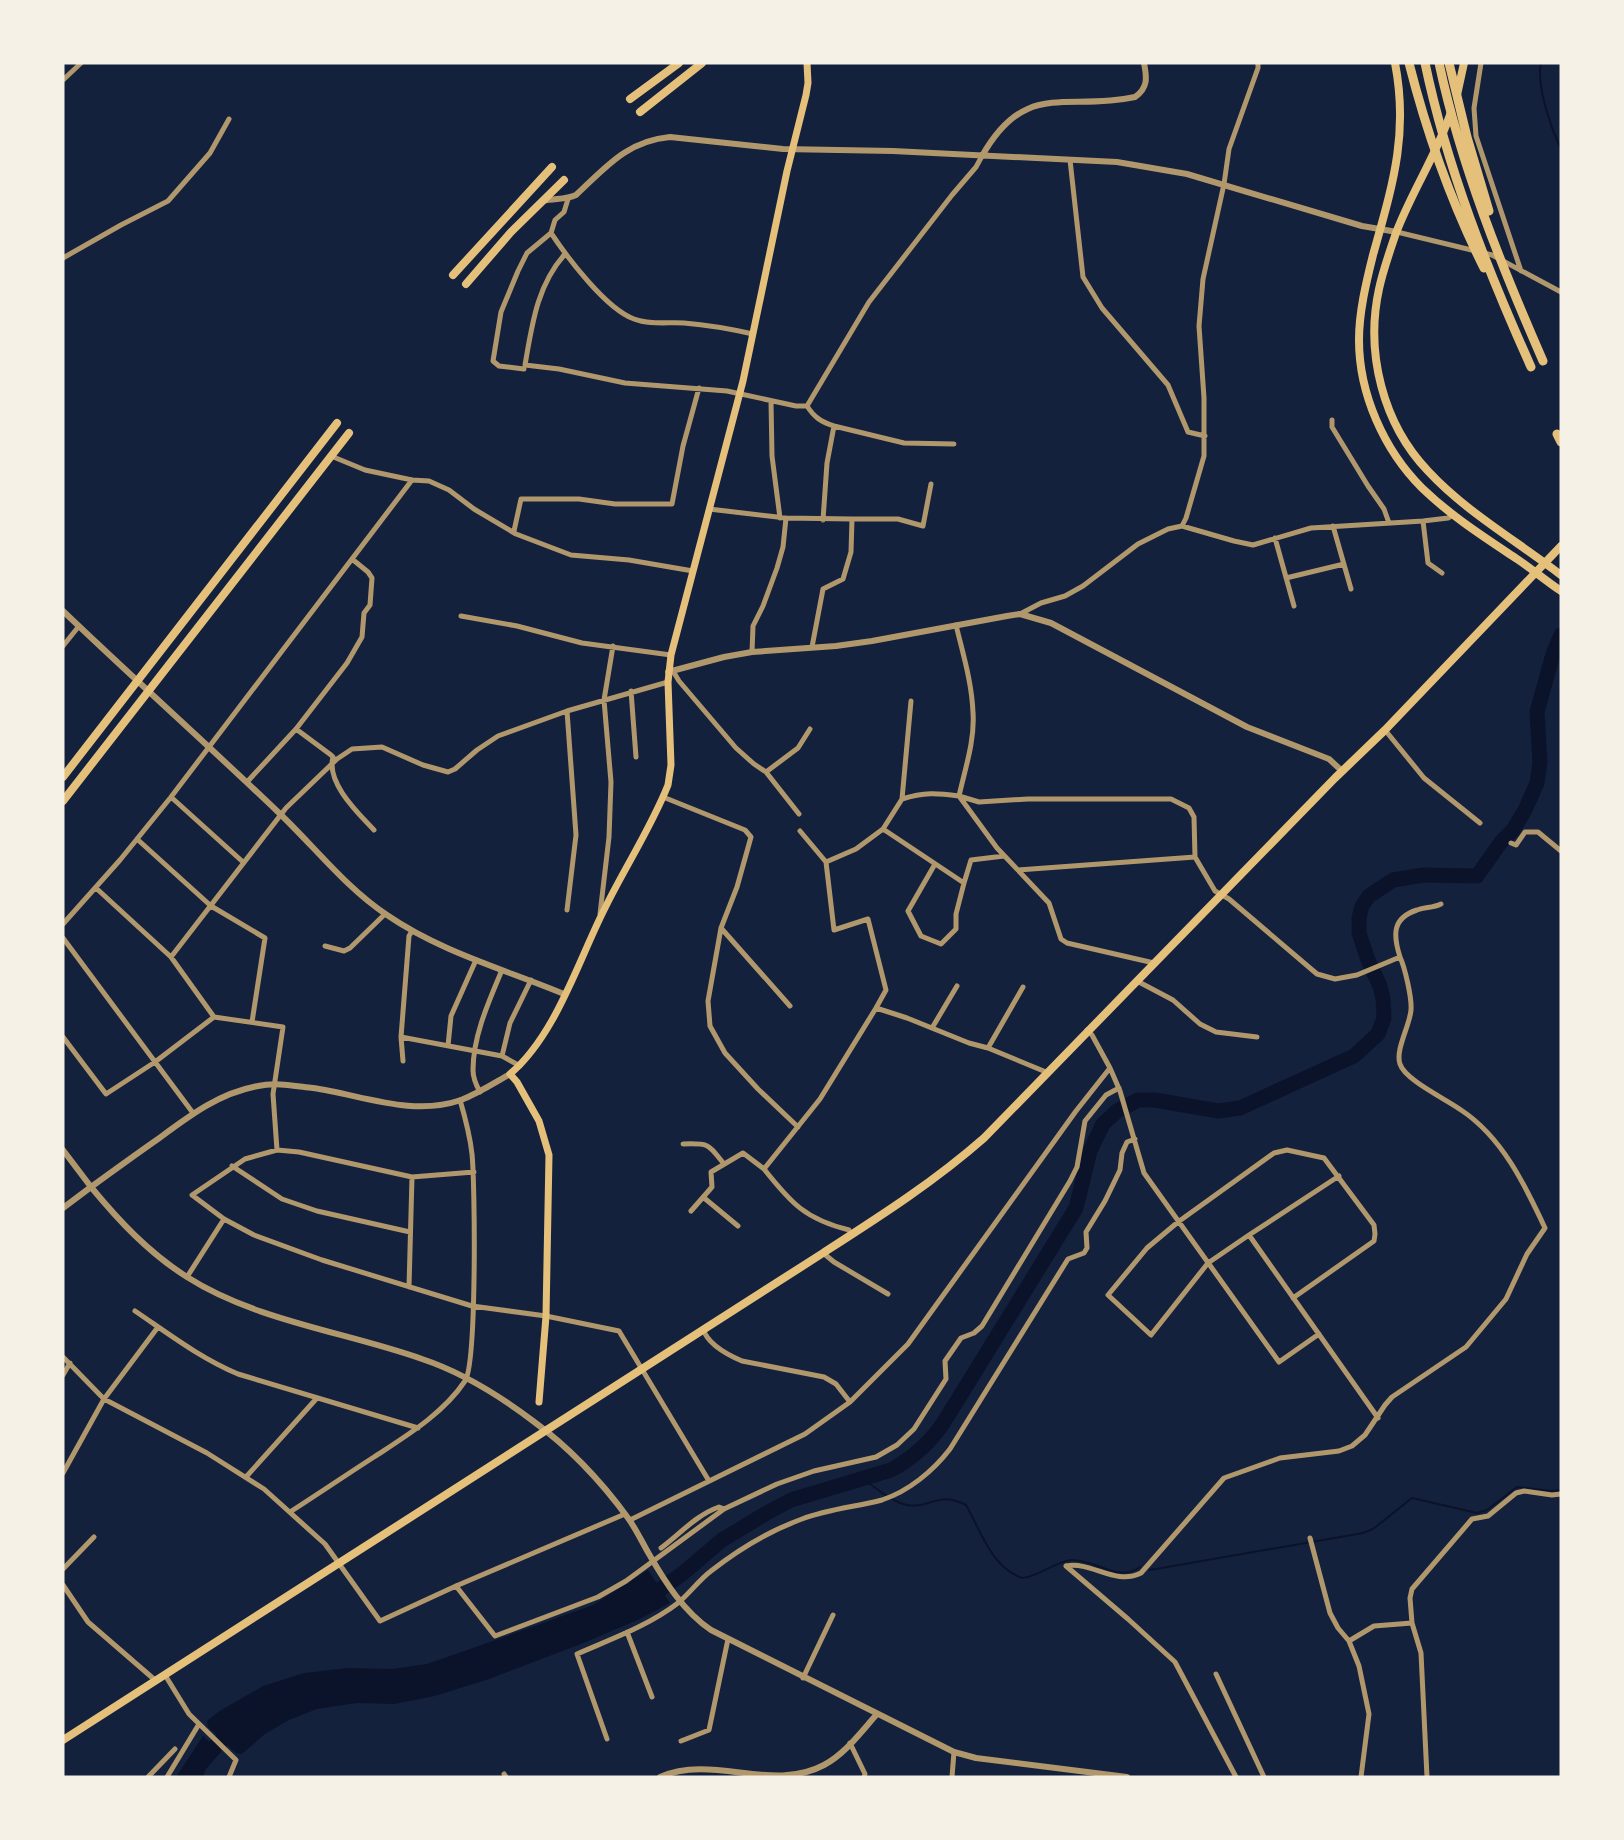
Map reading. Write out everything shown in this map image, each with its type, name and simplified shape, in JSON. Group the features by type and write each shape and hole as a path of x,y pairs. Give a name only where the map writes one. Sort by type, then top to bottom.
{"highway":[{"path":"630,99 679,63"},
{"path":"640,112 702,63"},
{"path":"1409,63 1437,159 1458,214 1507,313"},
{"path":"1425,63 1453,166 1507,313 1530,367"},
{"path":"1439,63 1447,100 1466,164 1518,305 1543,361"},
{"path":"1449,63 1467,137 1518,305"},
{"path":"453,275 552,167"},
{"path":"466,284 512,232 564,180"},
{"path":"63,777 337,423"},
{"path":"63,801 349,434"},
{"path":"63,1740 905,1200 958,1160 984,1138 1087,1030 1385,730 1561,546"}],"main road":[{"path":"539,1402 546,1316 549,1155 539,1121 510,1074 520,1066 558,1011 599,919 663,797 671,773 668,682 671,672 671,655 740,393 776,218 807,95 807,63"},
{"path":"1395,63 1400,97 1400,146 1395,174 1365,288 1359,326 1360,359 1365,387 1376,419 1402,463 1422,488 1453,515 1561,591"},
{"path":"1464,63 1446,129 1397,232 1378,290 1374,339 1377,367 1386,400 1397,427 1412,453 1446,488 1561,575"}],"street":[{"path":"63,80 81,63"},
{"path":"807,406 869,302 976,167 997,133 1014,114 1044,103 1134,98 1145,86 1147,77 1144,63"},
{"path":"1182,526 1204,456 1204,398 1199,326 1203,279 1224,184 1229,149 1258,63"},
{"path":"1481,63 1474,108 1476,136 1521,271"},
{"path":"63,258 168,201 210,153 228,119"},
{"path":"541,202 556,198 568,199 576,195 624,151 656,138 682,138 793,149 893,151 1117,162 1162,169 1224,184 1362,226 1492,255 1561,292"},
{"path":"1070,160 1083,278 1102,308 1168,385 1188,432 1204,436"},
{"path":"524,369 499,366 493,361 501,312 527,253 551,233 555,220 564,212 568,199"},
{"path":"551,233 565,254 604,298 634,319 720,327 753,334"},
{"path":"565,254 546,280 534,312 525,365 559,369 625,383 740,393 796,406 807,406"},
{"path":"514,531 521,499 579,499 615,504 672,504 683,446 699,388"},
{"path":"752,652 753,626 764,606 783,547 783,518 772,456 771,401"},
{"path":"807,406 824,423 834,426 904,442 954,444"},
{"path":"1332,420 1332,427 1384,509 1389,523"},
{"path":"823,520 827,463 834,426"},
{"path":"331,456 365,470 412,480 429,481 449,490 474,509 516,534 572,555 640,562 693,571"},
{"path":"63,924 96,888 171,797 412,480"},
{"path":"709,509 783,518 898,519 923,526 931,484"},
{"path":"799,814 766,772 736,748 671,672 724,657 752,652 872,641 1020,614 1041,603 1065,596 1154,535 1182,526 1253,545 1311,528 1424,521 1448,518 1453,515"},
{"path":"812,647 823,589 843,579 851,552 852,519"},
{"path":"1424,521 1428,563 1442,573"},
{"path":"1333,526 1351,589"},
{"path":"1275,538 1294,606"},
{"path":"247,782 296,729 347,663 362,637 364,613 370,605 372,578 352,559"},
{"path":"1286,578 1344,564"},
{"path":"63,611 210,746 344,879 385,914 444,949 564,994"},
{"path":"1020,614 1051,623 1247,727 1329,759 1342,771"},
{"path":"461,616 517,626 582,643 671,655"},
{"path":"956,625 967,666 974,713 972,735 959,796 1004,856 1049,903 1061,939 1067,943 1154,963"},
{"path":"63,646 79,626"},
{"path":"599,919 609,837 611,782 604,700 613,646"},
{"path":"171,957 281,814 331,764 352,749 382,747 423,765 448,772 455,769 492,739 567,711 668,682"},
{"path":"631,692 636,757"},
{"path":"826,862 856,849 883,829 902,799 911,701"},
{"path":"567,711 576,835 567,910"},
{"path":"296,729 331,755 333,758 331,764 340,790 374,830"},
{"path":"766,772 798,748 810,729"},
{"path":"1385,730 1424,778 1480,823"},
{"path":"902,799 920,793 959,796 979,802 1028,799 1171,799 1189,808 1194,817 1195,857 1215,891 1223,893 1278,938 1317,974 1335,980 1357,975 1400,957"},
{"path":"171,797 243,862"},
{"path":"663,797 745,830 751,837 737,887 720,928 708,1001 710,1026 725,1053 758,1089 798,1126"},
{"path":"883,829 964,883"},
{"path":"764,1168 820,1099 886,990 868,919 834,930 826,862 800,831"},
{"path":"1511,843 1516,845 1525,832 1538,832 1561,851"},
{"path":"137,839 212,906 265,938 252,1022"},
{"path":"935,864 908,911 921,936 941,944 956,929 956,914 971,860 1004,856"},
{"path":"1018,870 1195,857"},
{"path":"96,888 171,957 214,1017"},
{"path":"1236,1777 1175,1662 1066,1566 1076,1564 1121,1578 1134,1577 1141,1573 1224,1478 1280,1458 1339,1451 1352,1446 1365,1435 1392,1398 1466,1347 1506,1299 1527,1254 1545,1228 1507,1156 1469,1115 1406,1074 1399,1062 1401,1045 1412,1009 1405,972 1395,940 1396,927 1405,915 1441,904"},
{"path":"325,946 344,951 350,948 385,914"},
{"path":"720,928 790,1006"},
{"path":"403,1061 401,1037 409,936 412,931"},
{"path":"63,938 193,1113"},
{"path":"448,1046 451,1016 476,960"},
{"path":"480,1092 472,1071 475,1051 480,1025 502,970"},
{"path":"502,1056 510,1023 531,980"},
{"path":"1137,981 1173,1000 1200,1024 1216,1032 1257,1037"},
{"path":"932,1028 957,986"},
{"path":"988,1048 1023,987"},
{"path":"876,1008 988,1048 1046,1072"},
{"path":"63,1037 106,1094 155,1062 214,1017 283,1026 273,1094 277,1150"},
{"path":"1087,1030 1092,1035 1120,1089 1144,1173 1279,1362 1319,1334"},
{"path":"401,1037 502,1056 520,1066"},
{"path":"63,1357 104,1399 207,1453 264,1489 325,1544 380,1621 456,1586 627,1517 709,1481 805,1434 850,1402 908,1344 1076,1111 1110,1068"},
{"path":"63,1208 193,1113 214,1100 236,1091 274,1084 321,1090 411,1107 460,1100 480,1092 510,1074"},
{"path":"456,1586 495,1636 598,1596 626,1581 654,1563 695,1529 724,1509 777,1484 814,1471 876,1457 897,1445 914,1429 946,1379 945,1360 961,1338 974,1333 982,1326 1070,1181 1077,1167 1085,1121 1106,1095 1120,1089"},
{"path":"290,1512 418,1428 456,1394 467,1379 472,1306 474,1172 460,1100"},
{"path":"607,1739 577,1654 650,1622 711,1571 755,1540 801,1519 890,1496 936,1467 950,1449 1068,1259 1084,1253 1087,1248 1086,1232 1120,1170 1122,1153 1127,1142 1134,1137"},
{"path":"683,1144 709,1146 724,1164"},
{"path":"63,1150 121,1223 187,1277 225,1297 284,1320 423,1359 467,1379 546,1430 583,1464 627,1517 654,1563 679,1599 699,1622 803,1678 954,1752 976,1758 1127,1777"},
{"path":"474,1172 412,1177 299,1152 277,1150 245,1159 192,1195 224,1219 286,1248 472,1306 546,1316 619,1331 709,1481"},
{"path":"1293,1298 1374,1241 1375,1234 1374,1225 1339,1176 1324,1158 1287,1150 1274,1153 1179,1222 1147,1248 1108,1295 1150,1335 1208,1263 1339,1176"},
{"path":"691,1211 712,1187 711,1172 743,1153 764,1168 791,1203 804,1213 849,1230 851,1234"},
{"path":"232,1166 282,1199 317,1211 410,1232"},
{"path":"409,1287 412,1177"},
{"path":"703,1197 738,1226"},
{"path":"187,1277 224,1219"},
{"path":"1249,1235 1378,1418"},
{"path":"823,1253 834,1263 888,1294"},
{"path":"135,1311 214,1364 264,1383 418,1428"},
{"path":"63,1473 104,1399 158,1327"},
{"path":"703,1329 705,1335 730,1356 742,1361 824,1377 836,1384 850,1402"},
{"path":"63,1375 70,1364"},
{"path":"246,1477 317,1398"},
{"path":"1427,1777 1421,1653 1412,1623 1410,1598 1412,1589 1472,1519 1488,1516 1516,1493 1524,1491 1552,1496 1561,1494"},
{"path":"660,1548 711,1509 719,1507 724,1509"},
{"path":"690,1523 695,1529"},
{"path":"63,1569 93,1537"},
{"path":"1310,1538 1330,1613 1338,1628 1349,1641 1359,1666 1369,1714 1361,1777"},
{"path":"63,1585 88,1622 155,1680"},
{"path":"803,1678 833,1615"},
{"path":"1349,1641 1374,1626 1412,1623"},
{"path":"627,1632 652,1697"},
{"path":"681,1740 709,1730 728,1639"},
{"path":"1216,1674 1264,1777"},
{"path":"165,1675 189,1714 236,1760 229,1777"},
{"path":"660,1777 688,1770 713,1769 784,1777 805,1774 825,1765 877,1714"},
{"path":"167,1777 201,1726"},
{"path":"850,1743 865,1774 864,1777"},
{"path":"148,1777 175,1749"},
{"path":"952,1777 954,1752"}],"water":[{"path":"648,1570 670,1603 640,1619 581,1644 489,1679 435,1696 394,1704 357,1703 317,1709 289,1720 265,1734 242,1754 236,1753 208,1727 207,1721 218,1712 263,1686 304,1673 348,1668 392,1669 427,1664 593,1605"},
{"path":"203,1736 221,1752 206,1769 203,1777 176,1777"}],"waterway":[{"path":"1541,63 1542,94 1561,149"},
{"path":"645,1600 682,1574 722,1540 765,1514 791,1500 891,1470 914,1455 927,1443 939,1430 1076,1208 1090,1151 1103,1124 1117,1111 1138,1100 1155,1100 1218,1111 1240,1108 1354,1056 1378,1034 1384,1018 1383,999 1359,933 1362,906 1369,896 1393,880 1423,875 1477,876 1501,842 1513,830 1537,783 1540,762 1537,712 1553,654 1561,635"},
{"path":"862,1479 889,1498 907,1505 922,1505 941,1499 966,1505 995,1557 1002,1566 1022,1578 1071,1560 1123,1573 1140,1567"},
{"path":"1150,1570 1363,1533 1373,1529 1412,1498 1477,1513 1487,1510 1517,1487 1561,1490"},
{"path":"190,1777 203,1757 237,1727"}]}
